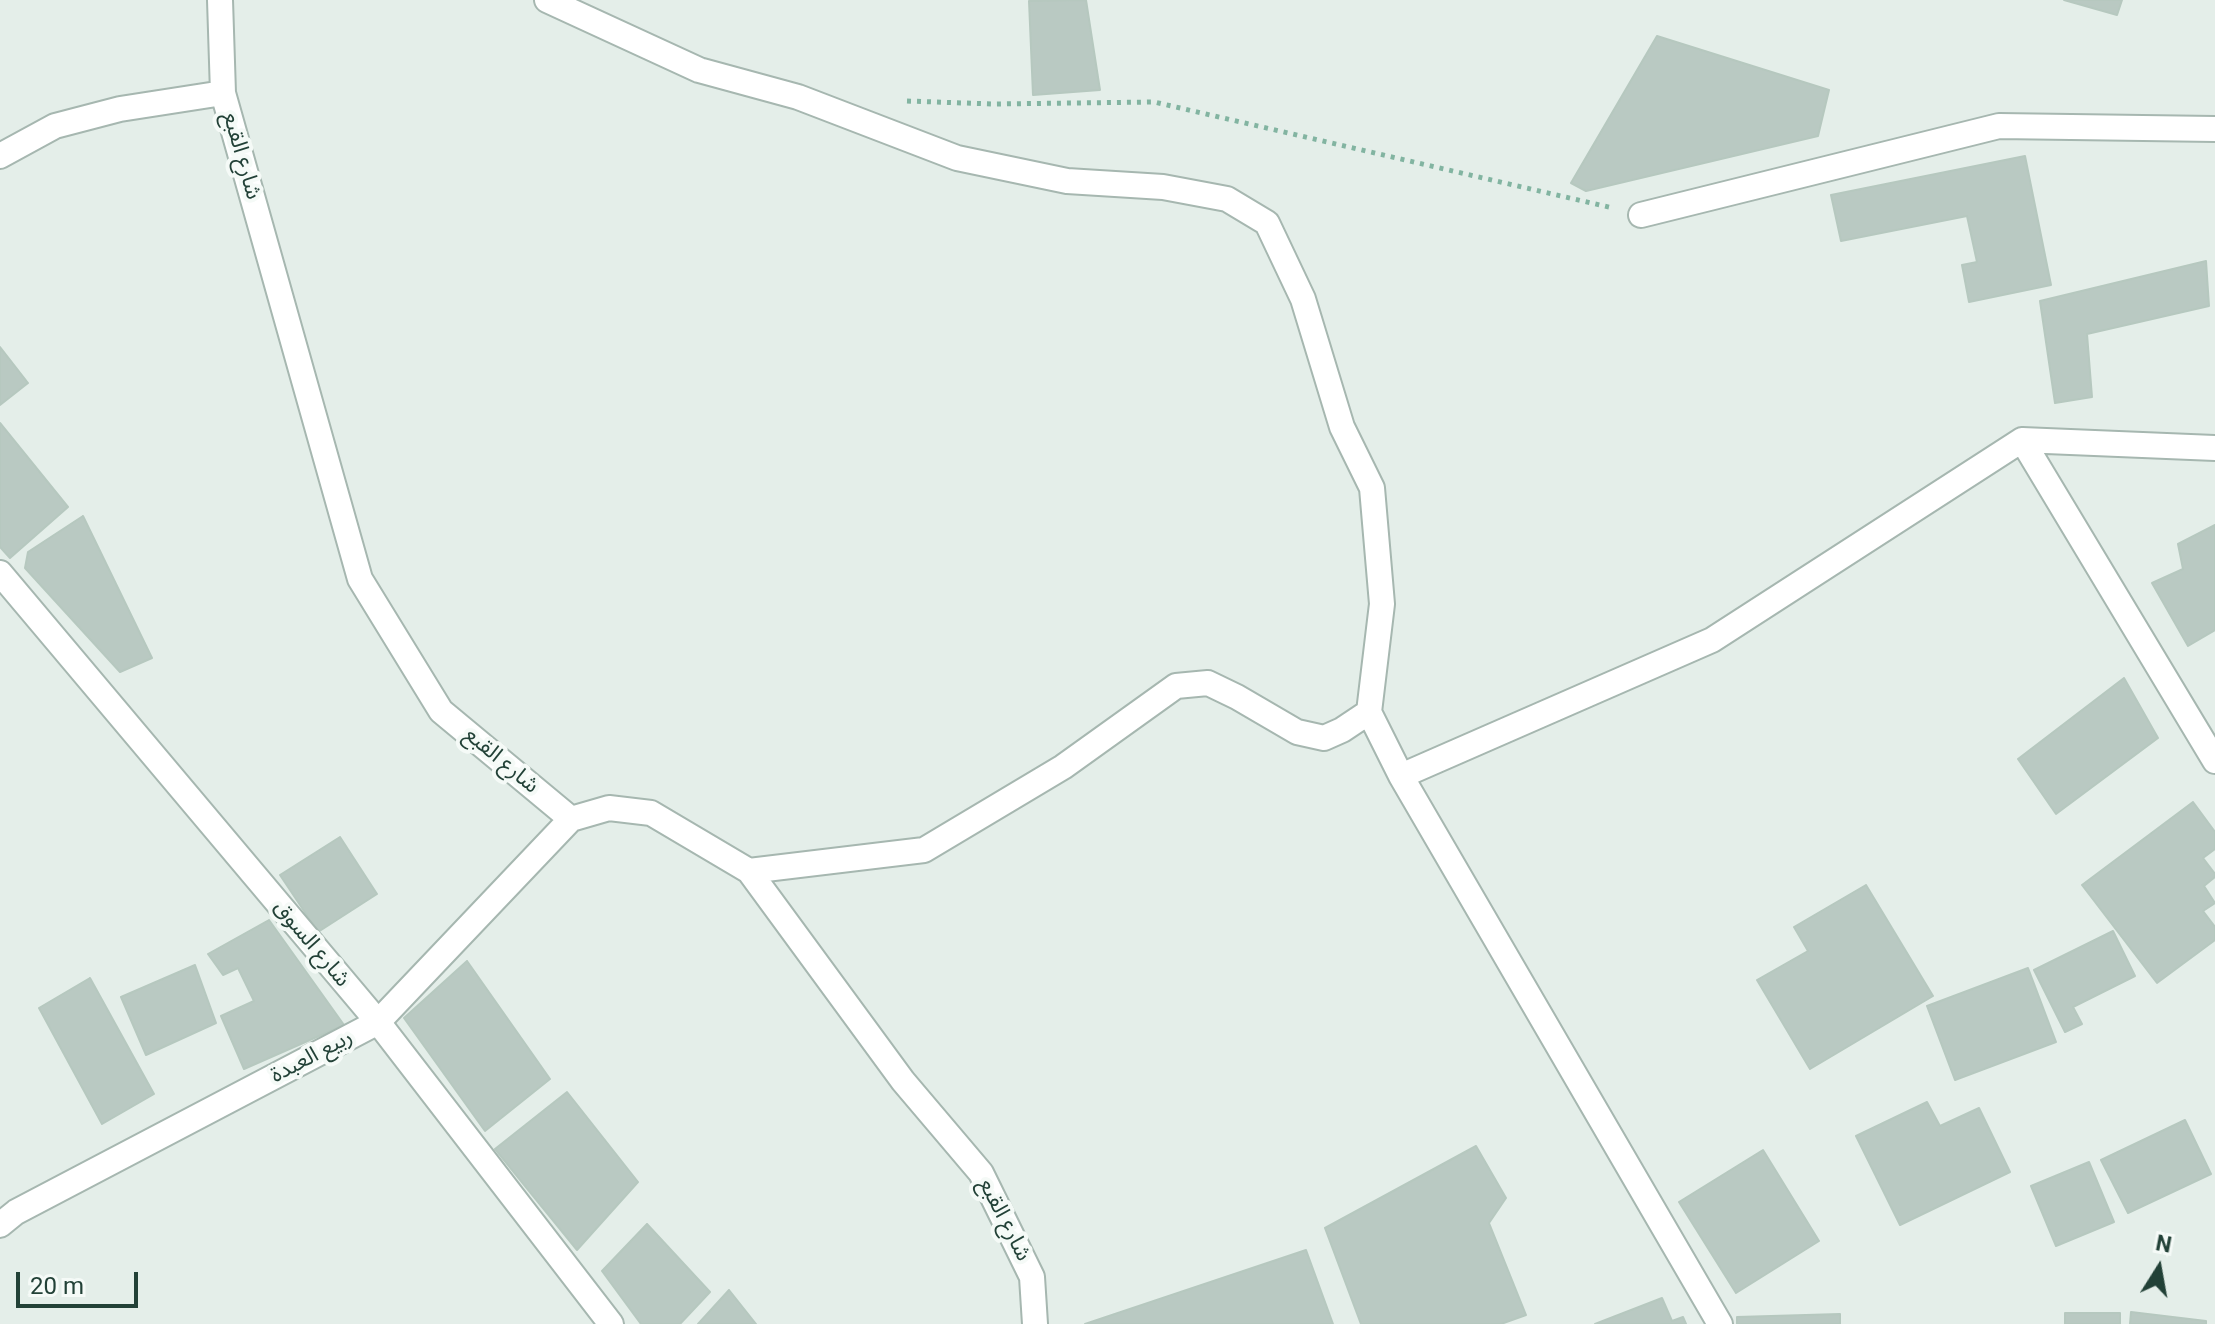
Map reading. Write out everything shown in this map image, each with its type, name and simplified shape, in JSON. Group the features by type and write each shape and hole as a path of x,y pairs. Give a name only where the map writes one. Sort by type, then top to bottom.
{"street":[{"name":"شارع القبع","path":"220,0 223,93 360,579 441,711 571,819 609,808 651,813 749,871 903,1081 981,1173 1032,1277 1035,1324"},
{"path":"547,0 699,70 798,97 957,158 1067,181 1163,187 1227,199 1267,223 1303,299 1342,427 1372,488 1382,604 1369,712 1401,776 1720,1324"},
{"path":"0,156 55,126 120,109 223,93"},
{"path":"1641,215 1999,126 2215,129"},
{"path":"1401,776 1712,640 2022,440 2215,448"},
{"path":"2022,440 2215,761"},
{"name":"شارع السوق","path":"0,573 378,1022 611,1324"},
{"path":"749,871 924,850 1063,767 1176,686 1208,683 1297,732 1324,738 1369,712"},
{"name":"ربيع العبدة","path":"0,1225 16,1212 378,1022 571,819"}],"path":[{"path":"903,101 993,104 1154,102 1641,215"}],"building":[{"path":"1086,0 1100,90 1033,95 1029,1"},
{"path":"2064,0 2122,0 2117,15"},
{"path":"1657,36 1829,90 1818,136 1586,191 1571,183"},
{"path":"2025,156 2051,285 1969,302 1962,265 1977,262 1967,216 1841,241 1831,195"},
{"path":"2206,261 2209,306 2087,334 2092,397 2055,403 2040,301"},
{"path":"0,347 28,383 0,405"},
{"path":"0,423 68,507 10,558 0,547"},
{"path":"83,516 152,658 120,672 25,568 28,552"},
{"path":"2215,525 2215,630 2188,646 2152,583 2183,569 2178,544"},
{"path":"2124,678 2158,738 2056,814 2018,759"},
{"path":"2193,802 2215,832 2215,849 2203,858 2215,874 2204,886 2215,903 2203,911 2215,927 2215,940 2157,983 2082,885"},
{"path":"340,837 377,894 318,932 280,875"},
{"path":"1866,885 1933,996 1810,1069 1757,980 1808,951 1794,927"},
{"path":"269,920 344,1025 244,1069 221,1016 254,1001 238,968 223,975 208,954"},
{"path":"2113,931 2135,976 2073,1007 2082,1024 2065,1032 2034,970"},
{"path":"467,961 550,1079 485,1131 404,1018"},
{"path":"195,965 216,1023 146,1055 121,997"},
{"path":"2028,968 2056,1042 1955,1080 1927,1006"},
{"path":"90,978 154,1094 102,1124 39,1008"},
{"path":"567,1092 638,1182 577,1250 495,1149"},
{"path":"1927,1102 1940,1126 1979,1108 2010,1172 1900,1225 1856,1136"},
{"path":"2185,1120 2211,1174 2128,1213 2101,1160"},
{"path":"1476,1146 1506,1198 1489,1223 1526,1315 1501,1324 1361,1324 1325,1228"},
{"path":"1763,1150 1819,1241 1736,1293 1679,1202"},
{"path":"2089,1162 2114,1222 2056,1246 2031,1186"},
{"path":"647,1224 710,1292 680,1324 641,1324 602,1271"},
{"path":"1306,1250 1333,1324 1085,1324"},
{"path":"729,1290 756,1324 698,1324"},
{"path":"1662,1298 1672,1321 1683,1317 1686,1324 1595,1324"},
{"path":"2131,1312 2206,1321 2206,1324 2130,1324"},
{"path":"2065,1313 2120,1313 2120,1324 2065,1324"},
{"path":"1840,1314 1840,1324 1737,1324 1737,1317"}]}
